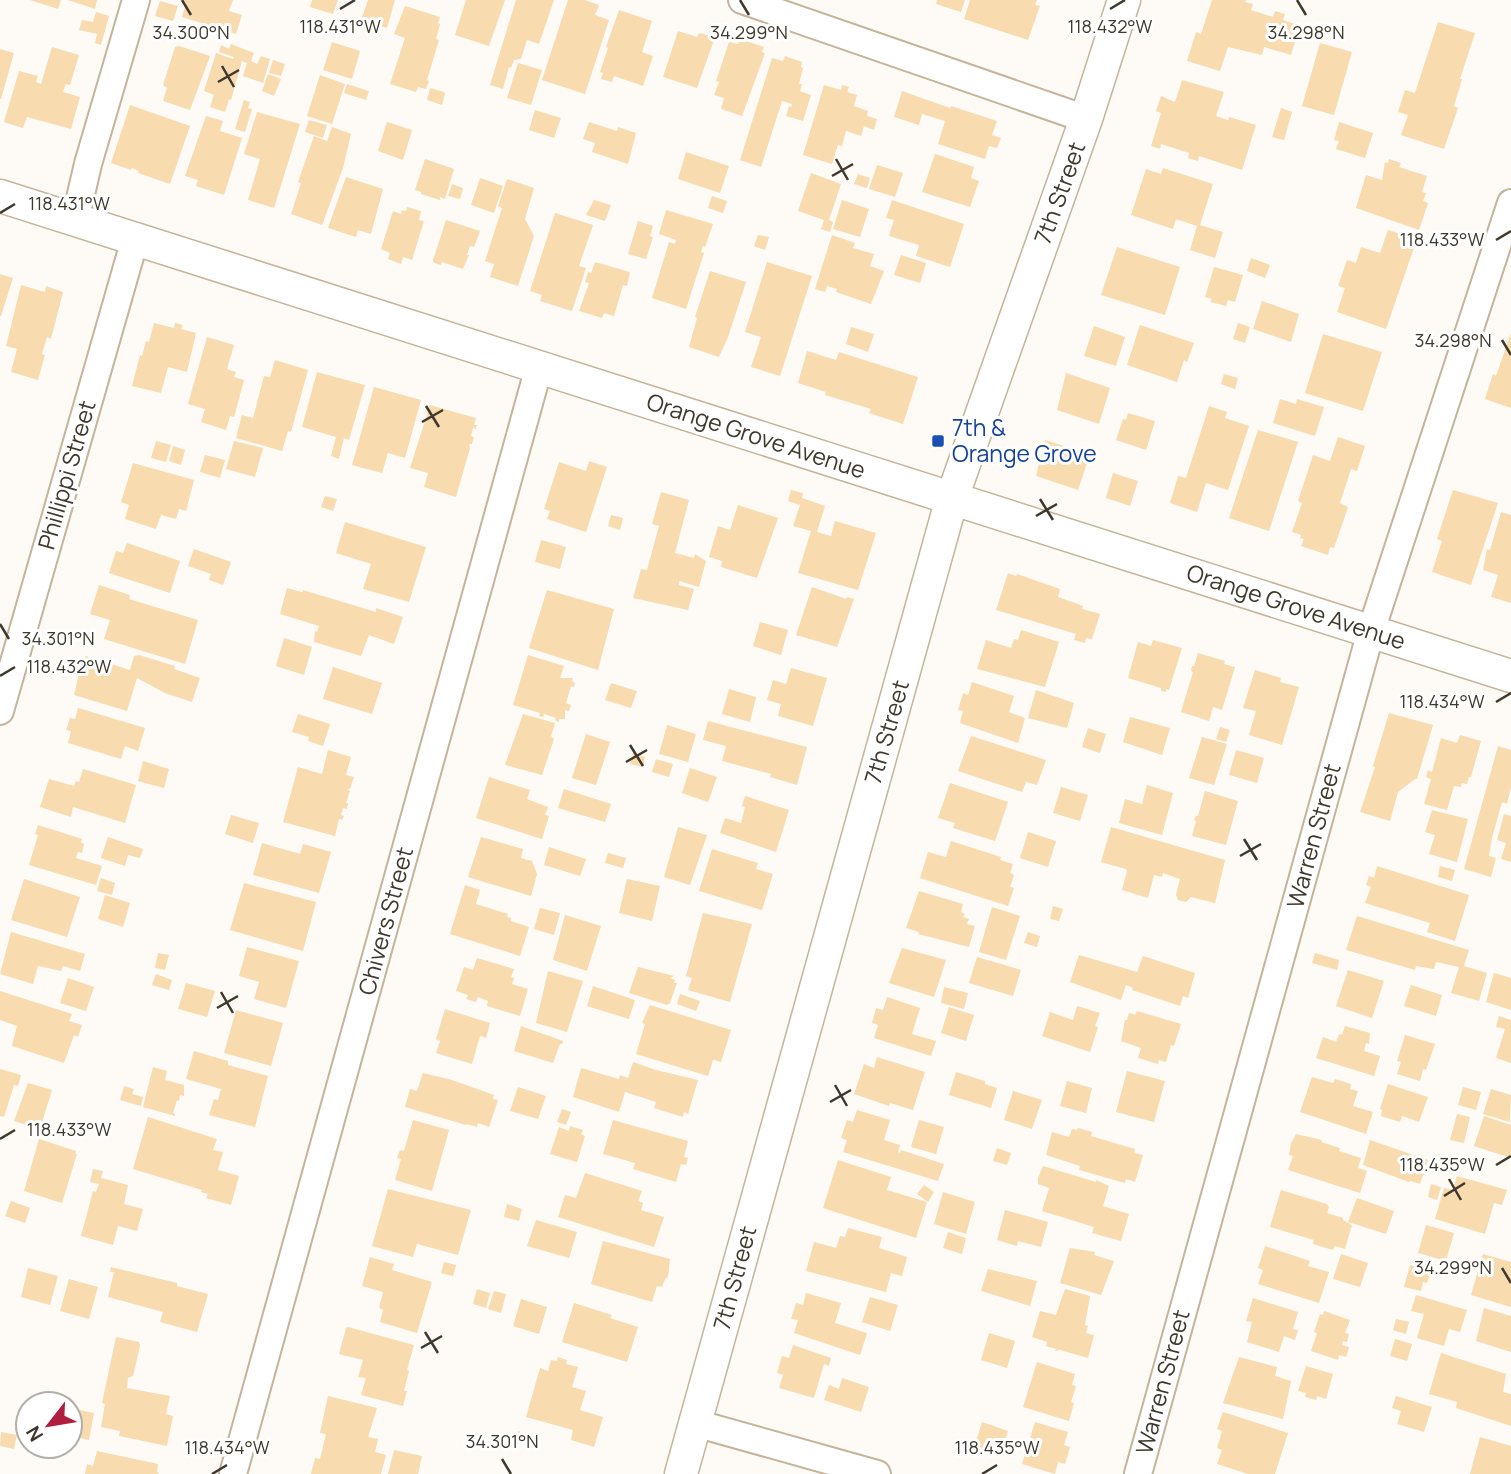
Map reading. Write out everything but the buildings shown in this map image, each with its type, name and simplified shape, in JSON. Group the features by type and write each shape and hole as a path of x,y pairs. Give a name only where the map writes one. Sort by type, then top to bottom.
{"street":[{"path":"75,220 88,164 136,0"},
{"path":"742,0 1086,119"},
{"name":"7th Street","path":"681,1474 952,498 1086,119 1124,0"},
{"name":"Orange Grove Avenue","path":"0,196 1511,676"},
{"name":"Warren Street","path":"1138,1474 1371,631 1506,234 1511,203"},
{"name":"Phillippi Street","path":"0,711 135,239"},
{"name":"Chivers Street","path":"233,1474 539,367"},
{"path":"695,1423 877,1474"}],"place":[{"name":"7th & Orange Grove","path":"938,441"}]}
